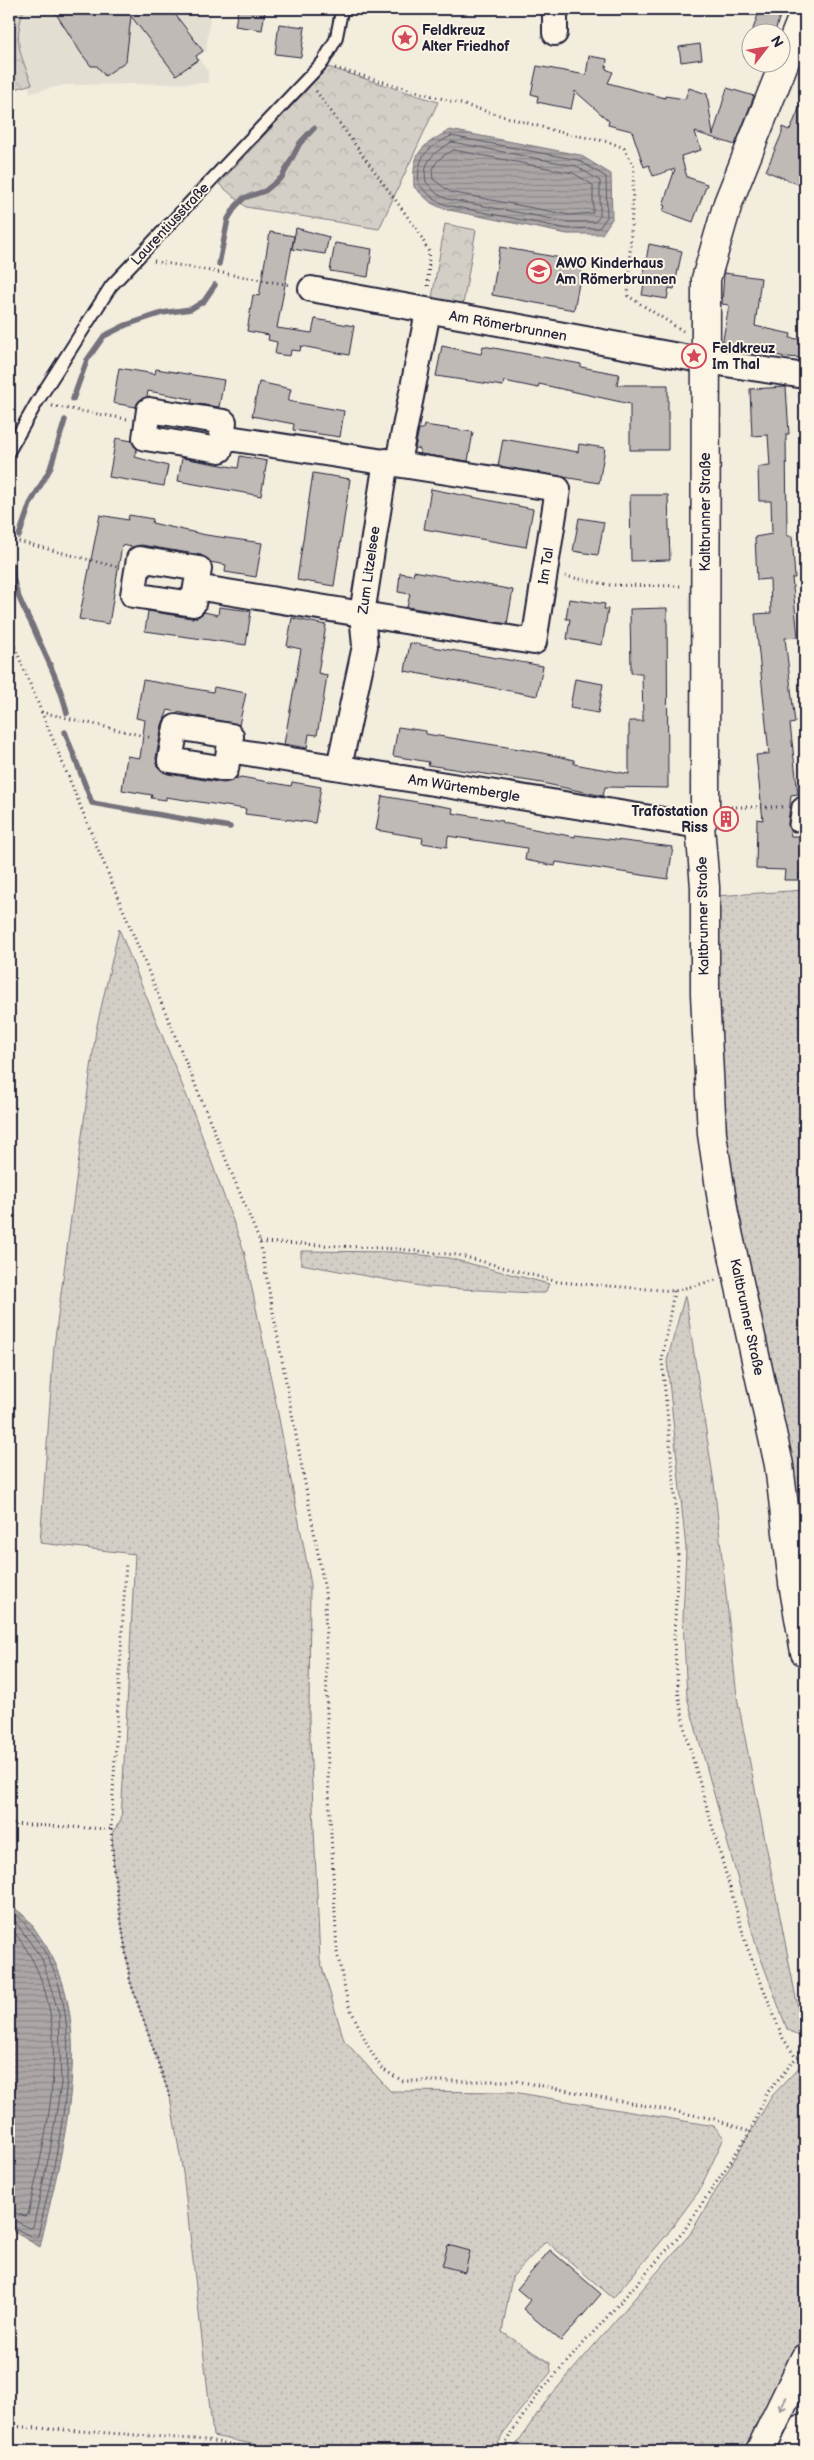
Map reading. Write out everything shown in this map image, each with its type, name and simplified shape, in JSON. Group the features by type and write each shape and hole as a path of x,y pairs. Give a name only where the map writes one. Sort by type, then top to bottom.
{"main road":[{"name":"Kaltbrunner Straße","path":"805,10 728,203 706,279 705,816 700,826 705,887 705,994 712,1134 724,1214 779,1465 793,1583 805,1652"},
{"path":"760,2451 805,2358"},
{"path":"793,2451 805,2427"}],"street":[{"path":"555,9 555,33"},
{"name":"Am Römerbrunnen","path":"311,289 428,312 706,361 805,376"},
{"name":"Zum Litzelsee","path":"339,768 365,646 362,614 392,462 428,312"},
{"name":"Im Tal","path":"147,422 149,410 224,422 222,437 558,488 534,642 196,587"},
{"path":"139,559 199,569 196,587 194,604 133,595 139,559"},
{"path":"176,727 231,736 229,750 226,769 170,760 176,727"},
{"name":"Am Würtembergle","path":"229,750 700,826"}],"lane":[{"name":"Laurentiusstraße","path":"9,451 37,402 111,286 323,62 336,39 342,9"},
{"path":"795,825 802,803"}],"path":[{"path":"432,9 433,14"},
{"path":"323,62 337,69 495,114 608,142 624,148 634,167 628,296 690,335 706,361"},
{"path":"308,79 418,231 429,252 428,312"},
{"path":"138,258 311,289"},
{"path":"37,402 67,410 147,422"},
{"path":"9,539 137,573"},
{"path":"545,572 610,585 705,587"},
{"path":"9,633 260,1242 325,1591 328,1776 336,1952 348,2004 369,2048 382,2068 403,2081 517,2081 714,2119 750,2132"},
{"path":"41,712 173,742"},
{"path":"735,808 802,803"},
{"path":"260,1242 398,1248 458,1255 558,1282 674,1291 738,1275"},
{"path":"674,1291 662,1360 677,1516 678,1560 674,1641 679,1698 686,1735 747,1947 783,2038 796,2058"},
{"path":"126,1562 111,1830 114,1872 130,1981 170,2097"},
{"path":"9,1824 111,1830"},
{"path":"502,2451 511,2433 540,2392 683,2232 750,2132 767,2093 796,2058 805,2052"},
{"path":"9,2426 208,2440 268,2451"}],"shaded area":[{"path":"24,9 211,9 206,51 197,57 208,71 208,83 64,85 30,93 17,33"}],"green space":[{"path":"9,9 24,9 19,30 19,47 32,84 9,91"},
{"path":"328,67 438,102 379,229 246,207 219,184"},
{"path":"445,224 476,230 462,310 431,304"},
{"path":"805,890 805,1601 788,1460 723,1129 715,896"},
{"path":"119,929 194,1114 244,1251 275,1398 310,1579 309,1719 320,1960 344,2040 390,2091 513,2092 714,2126 724,2138 699,2191 665,2237 613,2298 546,2241 512,2277 502,2332 550,2363 551,2372 507,2427 494,2451 286,2451 213,2436 183,2173 170,2097 130,1981 114,1872 112,1833 121,1820 135,1554 40,1543 54,1346 96,1030"},
{"path":"301,1251 397,1252 448,1258 549,1284 545,1293 426,1287 301,1264"},
{"path":"685,1295 714,1483 737,1697 804,2039 787,2029 756,1945 687,1697 683,1620 686,1549 667,1361"},
{"path":"805,2061 805,2340 748,2451 512,2451 546,2401 690,2234 772,2096"}],"water":[{"path":"450,130 580,155 611,174 612,219 602,234 567,234 444,209 431,203 414,187 415,165 420,151 425,146"},
{"path":"9,1906 23,1915 40,1937 58,1971 69,2008 72,2047 71,2089 57,2171 40,2247 9,2229"}],"building":[{"path":"53,9 171,9 203,51 196,56 198,60 176,75 131,16 126,61 105,76 97,66 91,66"},
{"path":"238,9 265,11 262,30 235,26"},
{"path":"760,9 782,9 778,22 755,22"},
{"path":"279,24 305,27 301,57 275,54"},
{"path":"700,44 702,59 681,62 679,47"},
{"path":"589,56 607,59 606,69 613,72 608,83 665,98 665,96 685,99 689,88 707,94 713,135 727,88 754,96 735,145 695,132 701,150 681,156 687,177 707,184 693,222 663,211 665,206 663,205 675,169 653,176 649,165 644,167 632,131 608,125 609,121 575,91 571,109 537,102 538,96 531,94 537,66 586,75"},
{"path":"805,94 805,187 766,171 782,133 782,127 789,130 791,128"},
{"path":"296,228 329,237 325,254 292,249"},
{"path":"270,232 294,236 277,328 312,333 315,319 354,326 349,355 301,346 300,351 291,350 290,356 275,354 277,342 268,340 269,335 247,331 253,295 259,296"},
{"path":"335,243 372,249 368,277 330,271"},
{"path":"649,244 682,251 674,289 669,288 667,299 642,295 644,284 642,283"},
{"name":"AWO Kinderhaus Am Römerbrunnen","path":"500,247 583,262 574,310 492,295"},
{"path":"724,273 761,278 755,326 791,334 790,338 805,340 805,358 785,357 753,350 752,353 722,345 729,305 722,304"},
{"path":"442,346 481,354 483,346 581,364 581,367 619,374 617,385 668,385 668,450 630,450 630,404 539,384 538,388 504,381 503,386 436,376"},
{"path":"119,368 155,374 156,369 224,380 219,407 191,403 192,399 148,391 147,397 139,401 136,407 113,403"},
{"path":"259,382 291,389 288,401 344,411 340,437 293,430 294,424 252,416"},
{"path":"786,387 789,434 786,434 787,536 792,536 795,578 792,578 798,637 785,638 795,723 790,724 798,794 791,795 788,824 791,836 800,836 800,850 805,850 805,873 799,873 799,880 784,880 785,870 756,869 757,819 763,820 756,755 769,754 755,614 771,613 770,579 757,580 755,537 772,534 771,501 759,501 758,467 770,466 768,435 752,436 750,389"},
{"path":"424,425 473,432 468,461 420,454 420,449 415,448 419,429 423,429"},
{"path":"116,438 132,441 137,449 135,457 168,466 164,486 109,477"},
{"path":"503,439 578,452 579,444 605,448 599,483 498,466"},
{"path":"240,456 267,461 261,496 178,481 182,458 238,468"},
{"path":"313,473 350,479 334,586 297,580"},
{"path":"431,489 533,509 526,547 424,529"},
{"path":"630,495 668,495 670,560 631,561"},
{"path":"100,515 128,520 129,515 153,519 152,523 206,535 262,543 256,577 225,572 226,565 210,562 201,555 141,545 132,547 122,545 109,624 79,619"},
{"path":"579,518 604,522 598,555 573,551"},
{"path":"414,571 513,590 507,624 407,607 410,594 398,592 400,573 413,575"},
{"path":"569,599 605,604 604,609 608,609 602,645 567,639 570,619 566,619"},
{"path":"219,607 251,611 246,645 145,631 148,611 191,618 198,617 204,612 218,615"},
{"path":"667,608 668,788 605,787 603,796 542,783 428,765 429,762 393,756 398,727 426,731 426,734 538,752 574,760 574,764 629,774 629,721 643,721 642,673 631,673 630,609"},
{"path":"292,618 326,625 318,673 327,675 324,696 317,735 309,734 307,748 284,744 301,649 287,646"},
{"path":"410,643 543,666 537,696 405,671"},
{"path":"575,679 603,684 598,713 570,708"},
{"path":"143,680 213,692 214,687 246,693 239,725 168,710 162,725 156,758 157,766 161,770 168,774 224,783 241,777 291,786 292,782 321,787 315,823 245,814 246,809 166,797 166,800 151,798 152,795 122,790 127,756 140,758 145,720 136,718"},
{"path":"382,796 453,808 452,813 503,821 503,823 575,837 575,835 673,847 668,879 556,862 555,866 525,860 527,848 448,836 447,847 422,843 423,838 376,830"},
{"path":"448,2245 470,2251 465,2272 442,2266"},
{"path":"550,2250 601,2294 561,2341 523,2309 530,2300 517,2289"}],"waterway":[{"path":"219,264 228,219 236,206 244,198 265,191 282,177 300,143 314,128"},
{"path":"73,399 87,360 104,336 126,325 162,313 191,309 204,301 215,285"},
{"path":"19,536 30,504 50,469 65,420"},
{"path":"13,565 14,581 19,597 52,669 67,713"},
{"path":"65,732 92,803 230,827"}],"place":[{"name":"Feldkreuz Alter Friedhof","path":"405,38"},
{"name":"AWO Kinderhaus Am Römerbrunnen","path":"539,271"},
{"name":"Feldkreuz Im Thal","path":"694,356"},
{"name":"Trafostation Riss","path":"726,819"}]}
